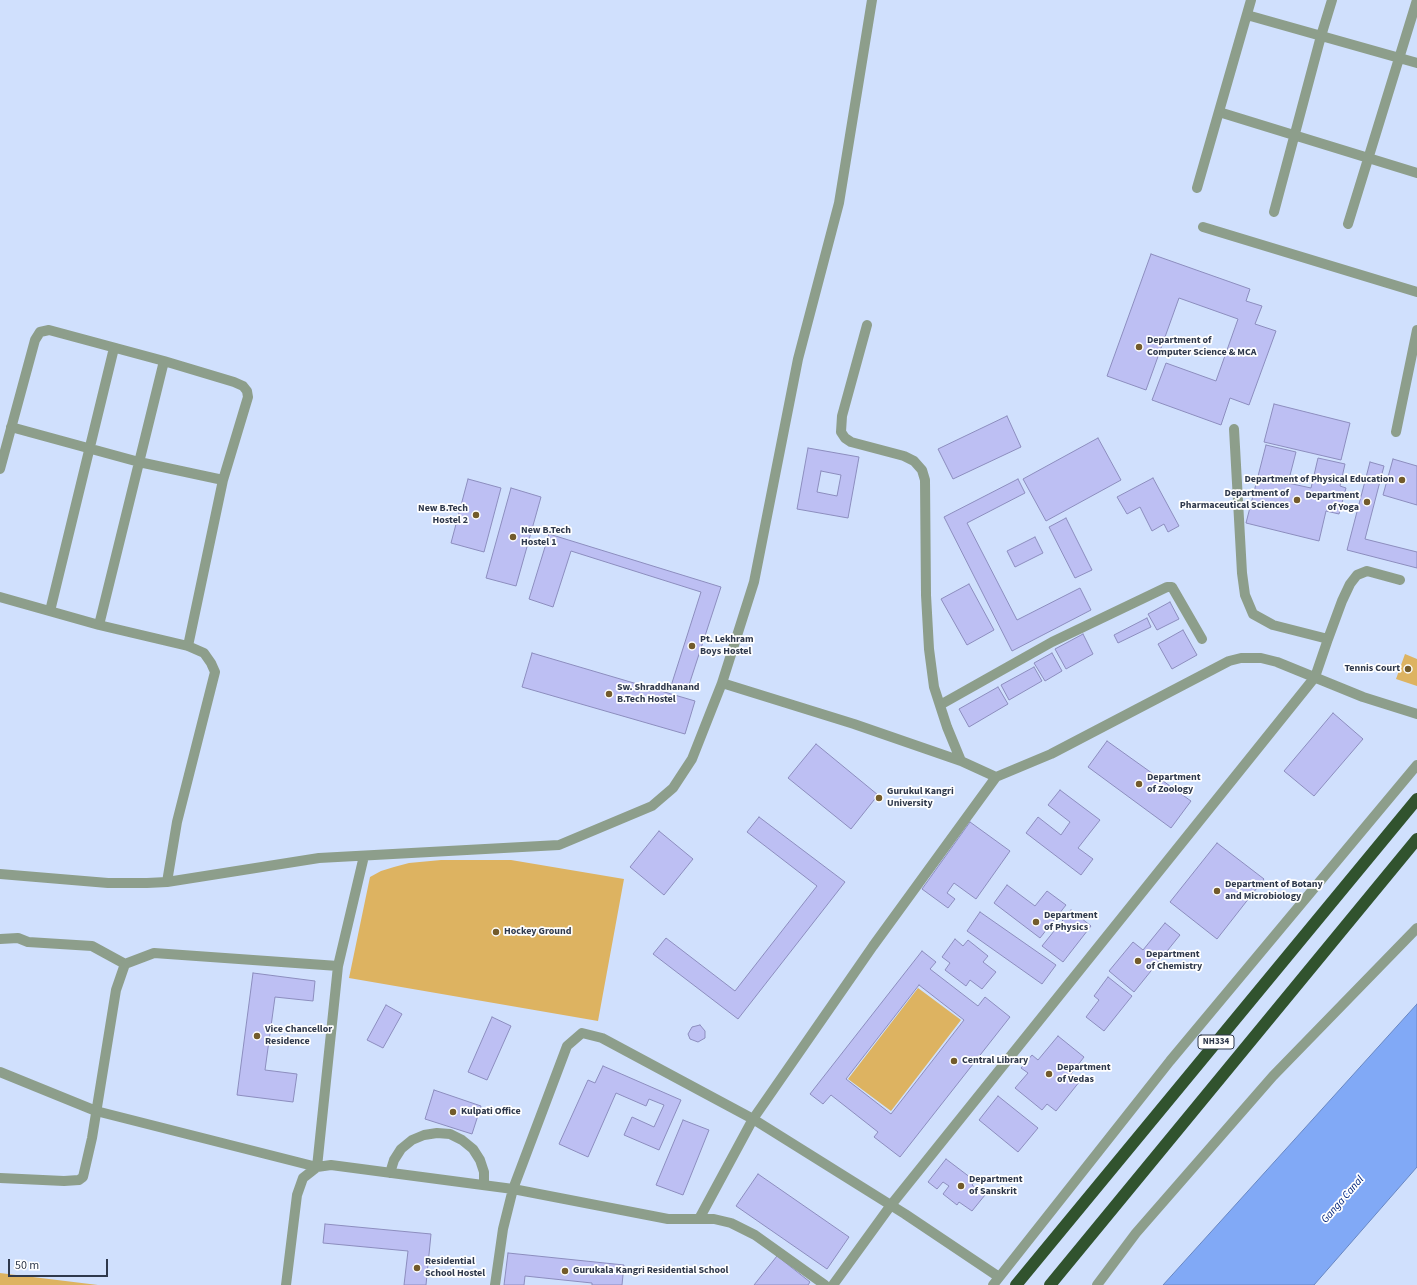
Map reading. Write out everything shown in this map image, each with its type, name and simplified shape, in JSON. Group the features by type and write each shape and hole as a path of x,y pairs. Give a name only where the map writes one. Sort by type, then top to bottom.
{"highway":[{"name":"NH334","path":"1016,1285 1417,799"},
{"name":"NH334","path":"1050,1285 1417,839"}],"street":[{"path":"0,874 108,883 167,882 319,858 558,845 652,806 673,788 692,759 722,683 754,582 798,359 839,203 872,0"},
{"path":"1197,188 1251,0"},
{"path":"1274,212 1294,134 1332,0"},
{"path":"1348,224 1417,0"},
{"path":"1247,15 1417,63"},
{"path":"1219,112 1417,173"},
{"path":"1203,227 1417,292"},
{"path":"866,325 842,416 842,432 845,438 851,442 914,460 922,470 925,480 926,595 929,649 934,687 961,761"},
{"path":"0,469 35,340 40,332 49,330 164,361 234,382 247,391 248,397 223,480 188,646"},
{"path":"1396,432 1417,330"},
{"path":"50,611 114,348"},
{"path":"99,625 164,361"},
{"path":"11,427 139,462 223,480"},
{"path":"1234,429 1242,573 1248,606 1253,614 1273,625 1328,639"},
{"path":"833,1285 891,1205 1315,677 1342,601 1350,584 1357,575 1367,571 1400,580"},
{"path":"940,705 1052,642 1166,587 1172,587 1202,639"},
{"path":"0,597 99,625 188,646 204,653 211,663 215,672 178,822 167,882"},
{"path":"699,1219 753,1119 874,946 996,777 1051,754 1229,661 1241,658 1261,658 1277,662 1363,697 1417,714"},
{"path":"722,683 854,724 961,761 996,777"},
{"path":"495,1285 503,1229 514,1189 567,1046 582,1033 602,1038 753,1119 891,1205 996,1281 1170,1061 1417,765"},
{"path":"317,1168 338,966 364,856"},
{"path":"1097,1285 1136,1233 1273,1076 1417,928"},
{"path":"0,939 18,938 28,942 92,946 125,964 154,953 338,966"},
{"path":"0,1178 79,1180 83,1177 87,1166 116,990 125,964"},
{"path":"0,1072 96,1111 317,1168"},
{"path":"390,1173 394,1160 401,1149 412,1140 424,1135 437,1133 450,1134 462,1140 472,1148 480,1160 484,1172 484,1186"},
{"path":"286,1285 297,1195 303,1178 317,1168 330,1165 514,1189 668,1219 714,1219 731,1223 755,1235 825,1285"}],"shaded area":[{"name":"Tennis Court","path":"1405,654 1417,659 1417,686 1396,679"},
{"path":"441,860 511,860 624,879 598,1021 349,978 370,877 381,871 409,863"},
{"path":"918,988 961,1020 891,1111 848,1079"},
{"path":"0,1273 98,1285 0,1285"}],"water":[{"name":"Ganga Canal","path":"1417,1004 1417,1167 1314,1285 1163,1285"}],"building":[{"name":"Department of Computer Science & MCA","path":"1151,254 1250,289 1246,301 1262,306 1255,324 1276,331 1249,405 1230,398 1221,425 1152,400 1166,363 1216,381 1238,319 1179,298 1146,390 1107,376"},
{"path":"1274,404 1350,423 1341,460 1264,442"},
{"path":"1007,416 1021,447 953,479 938,449"},
{"path":"1098,438 1121,480 1046,521 1023,479"},
{"name":"Department of Pharmaceutical Sciences","path":"1266,445 1296,452 1288,483 1311,488 1318,458 1345,464 1340,486 1346,488 1339,514 1326,511 1319,541 1246,523"},
{"path":"808,448 859,457 848,518 797,509","holes":["821,471 841,475 837,496 817,492"]},
{"name":"Department of Physical Education","path":"1393,459 1417,466 1417,505 1383,495"},
{"name":"Department of Yoga","path":"1370,462 1384,466 1365,539 1417,552 1417,568 1347,550"},
{"path":"1153,478 1179,526 1168,532 1164,524 1152,531 1140,507 1127,514 1117,497"},
{"name":"New B.Tech Hostel 2","path":"468,479 501,488 484,552 451,543"},
{"path":"1018,479 1025,493 967,523 1017,620 1080,588 1091,610 1012,651 944,517"},
{"name":"New B.Tech Hostel 1","path":"511,488 541,497 516,586 486,578"},
{"path":"1066,518 1092,570 1075,578 1049,527"},
{"name":"Pt. Lekhram Boys Hostel","path":"549,534 721,587 687,691 671,686 701,592 571,551 553,607 529,599"},
{"path":"1035,537 1043,553 1015,567 1007,551"},
{"path":"969,584 994,630 967,645 941,599"},
{"path":"1170,602 1179,619 1157,630 1148,614"},
{"path":"1147,618 1151,627 1118,643 1114,635"},
{"path":"1183,630 1197,655 1172,669 1158,644"},
{"path":"1083,634 1093,654 1066,669 1055,649"},
{"name":"Sw. Shraddhanand B.Tech Hostel","path":"532,653 695,701 685,734 522,687"},
{"path":"1052,653 1062,671 1045,681 1034,663"},
{"path":"1034,667 1042,681 1009,700 1001,685"},
{"path":"998,687 1008,704 969,727 959,709"},
{"path":"1333,713 1363,739 1314,796 1284,771"},
{"name":"Department of Zoology","path":"1107,741 1191,801 1171,828 1088,767"},
{"path":"816,744 878,795 851,829 788,778"},
{"path":"1060,790 1100,820 1078,848 1093,859 1081,875 1026,833 1038,817 1061,835 1070,822 1048,805"},
{"path":"759,817 845,882 738,1019 653,954 666,938 735,991 817,886 747,832"},
{"path":"970,822 1010,851 976,899 954,883 947,893 955,899 948,908 922,889"},
{"path":"659,831 693,859 664,895 630,867"},
{"name":"Department of Botany and Microbiology","path":"1217,843 1264,879 1217,939 1170,902"},
{"name":"Department of Physics","path":"1007,885 1035,906 1047,891 1066,905 1040,938 994,903"},
{"path":"1071,910 1091,926 1063,962 1042,946"},
{"path":"980,912 1056,965 1042,984 967,931"},
{"name":"Department of Chemistry","path":"1165,923 1180,935 1134,992 1109,971 1133,942 1143,950"},
{"path":"955,939 963,946 968,940 988,956 983,962 996,972 982,989 970,980 966,986 945,970 950,963 942,957"},
{"name":"Central Library","path":"922,951 936,962 930,969 978,1006 985,997 1010,1017 900,1157 874,1137 878,1132 831,1095 823,1104 810,1094","holes":["919,985 964,1020 891,1114 846,1079"]},
{"name":"Vice Chancellor Residence","path":"253,973 315,981 313,1001 275,997 265,1070 297,1074 293,1102 237,1095"},
{"path":"1108,977 1132,996 1104,1031 1086,1017 1099,1000 1094,996"},
{"path":"386,1005 402,1014 383,1048 367,1040"},
{"path":"492,1017 511,1026 487,1080 468,1072"},
{"path":"700,1025 705,1031 705,1038 698,1042 690,1039 688,1034 692,1027"},
{"name":"Department of Vedas","path":"1058,1036 1084,1057 1071,1074 1080,1081 1056,1111 1047,1104 1042,1110 1015,1088 1028,1073 1021,1068 1032,1055 1038,1060"},
{"path":"603,1066 681,1100 659,1150 624,1135 632,1117 654,1127 664,1105 649,1099 646,1106 616,1093 588,1157 559,1144 588,1080 595,1083"},
{"name":"Kulpati Office","path":"434,1090 481,1106 472,1134 425,1119"},
{"path":"998,1096 1038,1128 1018,1152 979,1120"},
{"path":"683,1120 709,1130 683,1195 656,1185"},
{"name":"Department of Sanskrit","path":"946,1159 975,1181 972,1185 985,1195 972,1211 959,1202 957,1205 943,1194 949,1186 943,1182 937,1189 928,1182"},
{"path":"758,1174 849,1237 827,1269 736,1206"},
{"name":"Residential School Hostel","path":"325,1224 431,1234 426,1285 404,1285 408,1251 323,1243"},
{"name":"Gurukala Kangri Residential School","path":"508,1253 624,1265 622,1285 592,1285 592,1283 525,1276 524,1285 504,1285"},
{"path":"777,1256 810,1282 808,1285 754,1285"}],"place":[{"name":"Department of Computer Science & MCA","path":"1139,347"},
{"name":"Department of Physical Education","path":"1402,480"},
{"name":"Department of Pharmaceutical Sciences","path":"1297,500"},
{"name":"Department of Yoga","path":"1367,502"},
{"name":"New B.Tech Hostel 2","path":"476,515"},
{"name":"New B.Tech Hostel 1","path":"513,537"},
{"name":"Pt. Lekhram Boys Hostel","path":"692,646"},
{"name":"Tennis Court","path":"1408,669"},
{"name":"Sw. Shraddhanand B.Tech Hostel","path":"609,694"},
{"name":"Department of Zoology","path":"1139,784"},
{"name":"Gurukul Kangri University","path":"879,798"},
{"name":"Department of Botany and Microbiology","path":"1217,891"},
{"name":"Department of Physics","path":"1036,922"},
{"name":"Hockey Ground","path":"496,932"},
{"name":"Department of Chemistry","path":"1138,961"},
{"name":"Vice Chancellor Residence","path":"257,1036"},
{"name":"Central Library","path":"954,1061"},
{"name":"Department of Vedas","path":"1049,1074"},
{"name":"Kulpati Office","path":"453,1112"},
{"name":"Department of Sanskrit","path":"961,1186"},
{"name":"Residential School Hostel","path":"417,1268"},
{"name":"Gurukala Kangri Residential School","path":"565,1271"}]}
